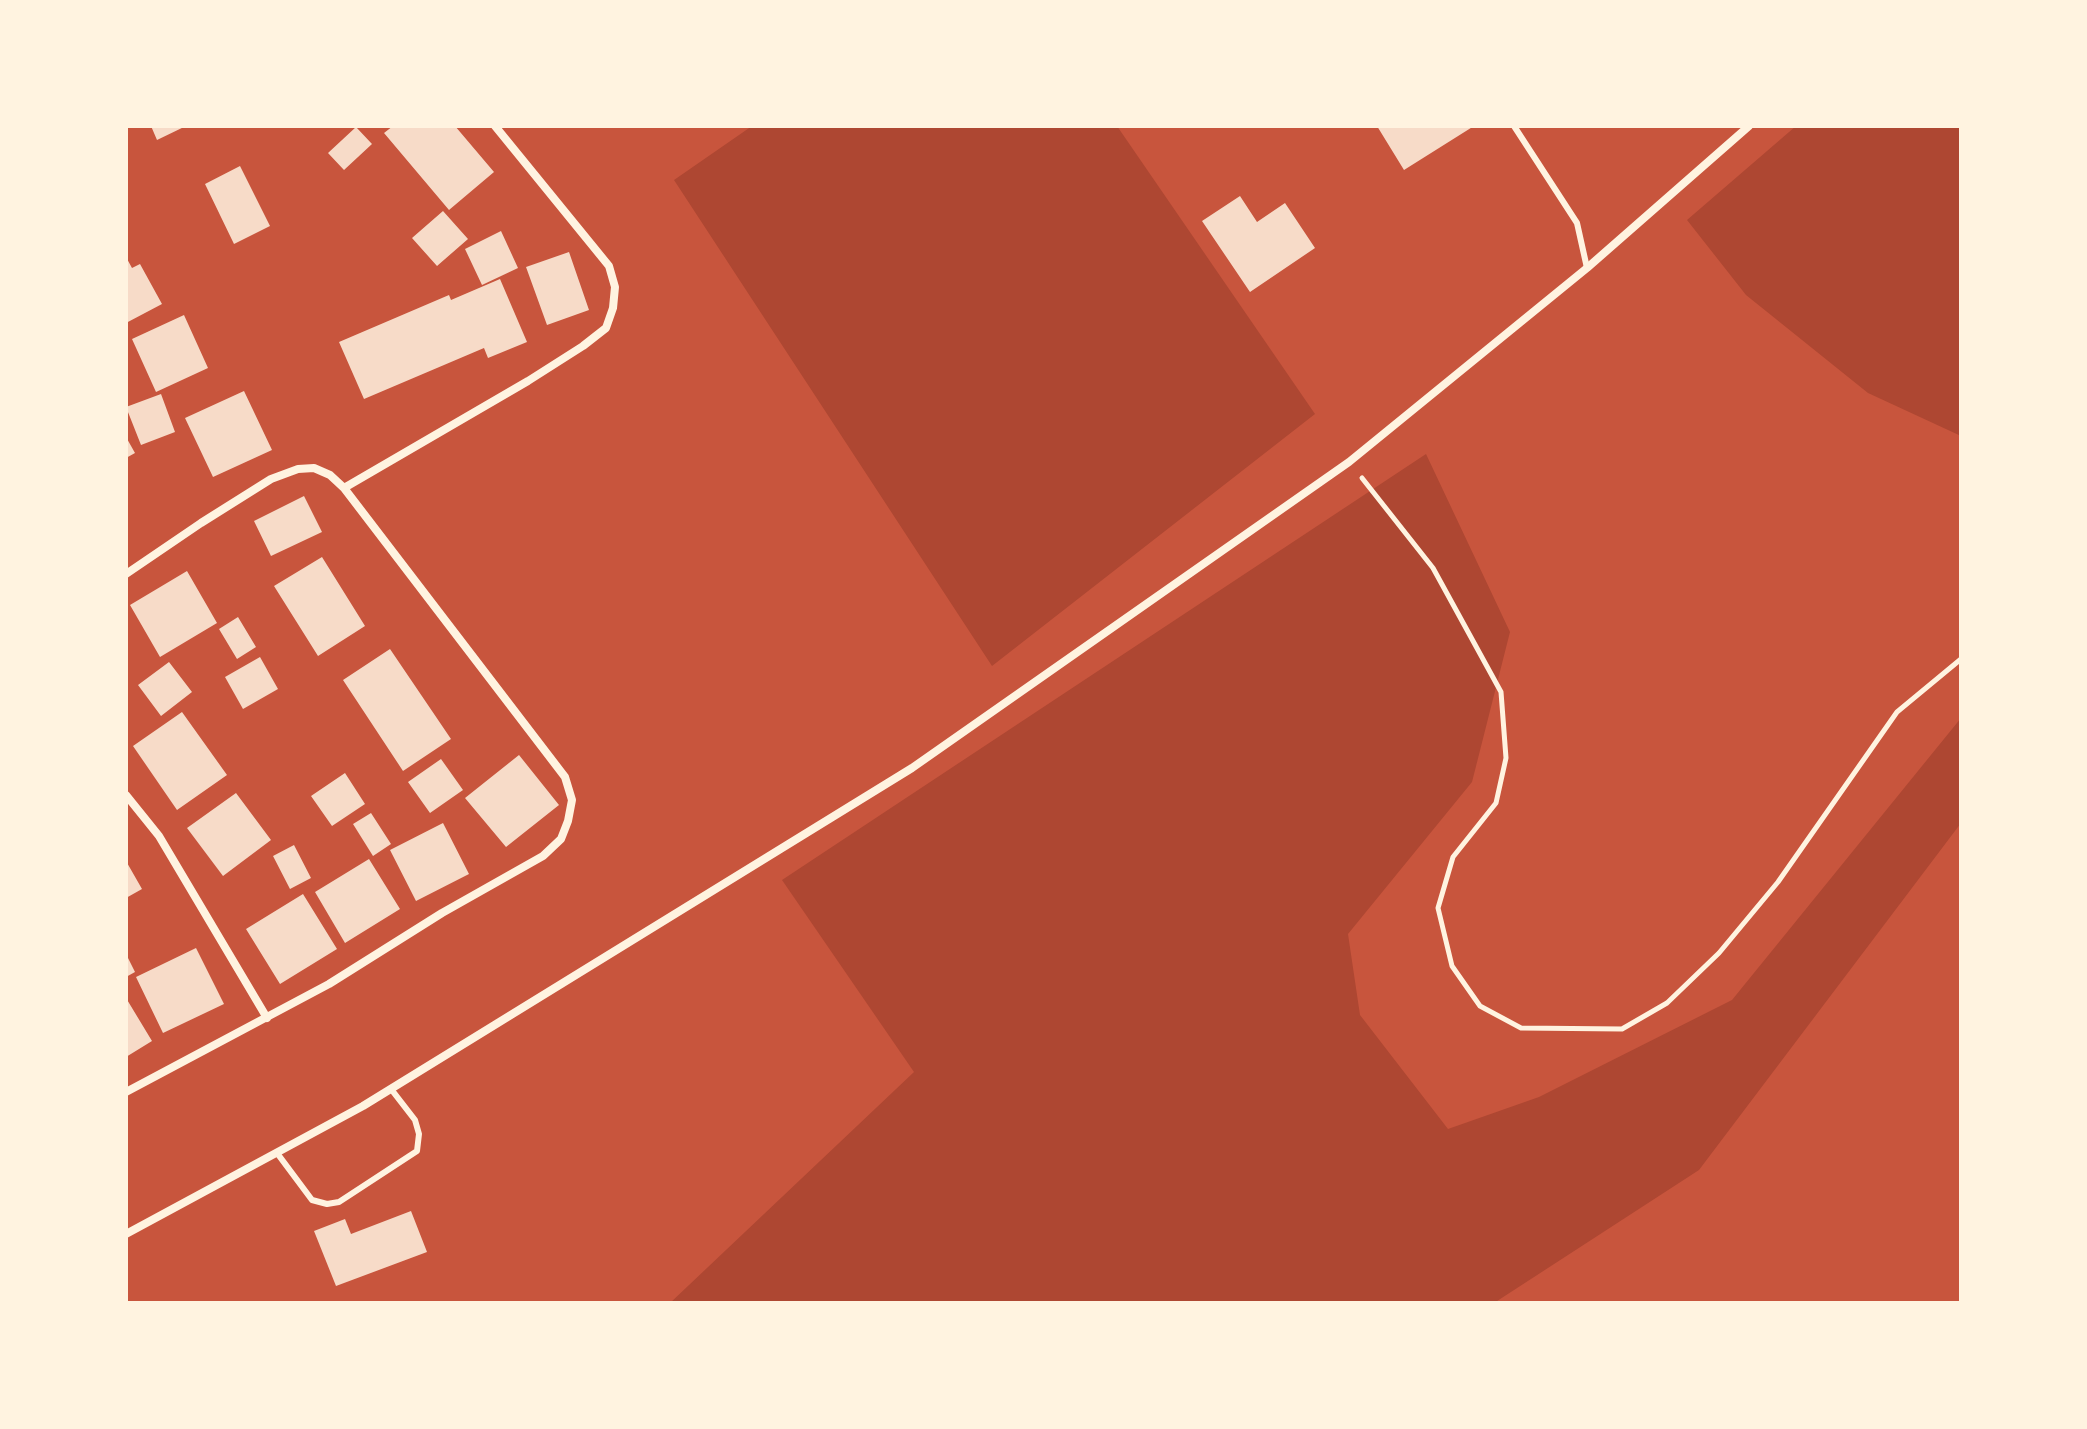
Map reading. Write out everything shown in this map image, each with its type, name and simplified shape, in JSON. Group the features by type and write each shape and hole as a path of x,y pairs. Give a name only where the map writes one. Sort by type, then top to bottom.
{"street":[{"path":"344,488 528,381 606,328 613,308 615,287 609,266 495,126"},
{"path":"126,1234 391,1089 912,768 1349,462 1587,268 1749,126"},
{"path":"126,574 271,479 298,469 314,468 330,475 344,488 565,777 572,800 561,839 543,856 442,913 329,984 126,1092"},
{"path":"126,795 159,836 267,1018"}],"lane":[{"path":"1514,126 1577,223 1587,268"},
{"path":"277,1153 312,1200 327,1204 339,1202 417,1151 419,1134 415,1120 391,1089"}],"path":[{"path":"1349,462 1433,568 1501,692 1506,758 1496,803 1453,857 1438,908 1452,966 1480,1006 1521,1028 1622,1029 1667,1003 1719,953 1778,882 1897,712 1961,659"}],"shaded area":[{"path":"752,126 1117,126 1315,414 992,666 674,180"},
{"path":"1796,126 1961,126 1961,436 1868,393 1746,295 1687,220"},
{"path":"1426,454 1510,632 1472,782 1348,934 1360,1015 1448,1129 1539,1097 1732,1000 1961,718 1961,823 1699,1170 1494,1303 670,1303 914,1072 782,880"}],"building":[{"path":"151,126 186,126 157,140"},
{"path":"393,126 455,126 494,172 449,210 384,133"},
{"path":"1377,126 1474,126 1404,170"},
{"path":"356,127 372,144 344,170 328,153"},
{"path":"240,166 270,226 234,244 205,184"},
{"path":"1240,196 1257,222 1285,203 1315,248 1250,292 1202,221"},
{"path":"443,211 468,239 437,266 412,238"},
{"path":"501,231 518,268 482,285 465,249"},
{"path":"569,252 589,310 547,325 526,267"},
{"path":"126,257 132,268 140,264 162,304 126,323"},
{"path":"500,279 527,342 488,358 484,348 364,399 339,342 449,295 451,300"},
{"path":"184,315 208,368 156,392 132,339"},
{"path":"244,391 272,450 213,477 185,418"},
{"path":"161,394 175,432 141,445 126,407"},
{"path":"126,437 135,453 126,458"},
{"path":"304,496 322,532 271,556 254,521"},
{"path":"322,557 365,626 318,656 274,586"},
{"path":"187,571 217,623 160,657 130,605"},
{"path":"238,617 256,647 237,659 219,629"},
{"path":"390,649 451,739 403,771 343,680"},
{"path":"260,657 278,689 243,709 225,677"},
{"path":"169,662 192,692 161,716 138,685"},
{"path":"182,712 227,775 177,810 133,746"},
{"path":"519,755 559,805 506,847 465,798"},
{"path":"441,759 463,790 430,813 408,782"},
{"path":"345,773 365,804 332,826 311,796"},
{"path":"236,793 271,840 223,876 187,828"},
{"path":"371,813 391,844 373,856 353,824"},
{"path":"443,823 469,874 416,901 390,850"},
{"path":"294,845 311,878 290,889 273,856"},
{"path":"369,859 400,909 345,943 315,892"},
{"path":"126,861 142,889 126,898"},
{"path":"303,894 337,949 280,984 246,929"},
{"path":"196,948 224,1004 163,1033 136,977"},
{"path":"126,954 135,972 126,977"},
{"path":"126,998 152,1041 126,1057"},
{"path":"411,1211 427,1252 336,1286 314,1231 345,1219 351,1234"}]}
